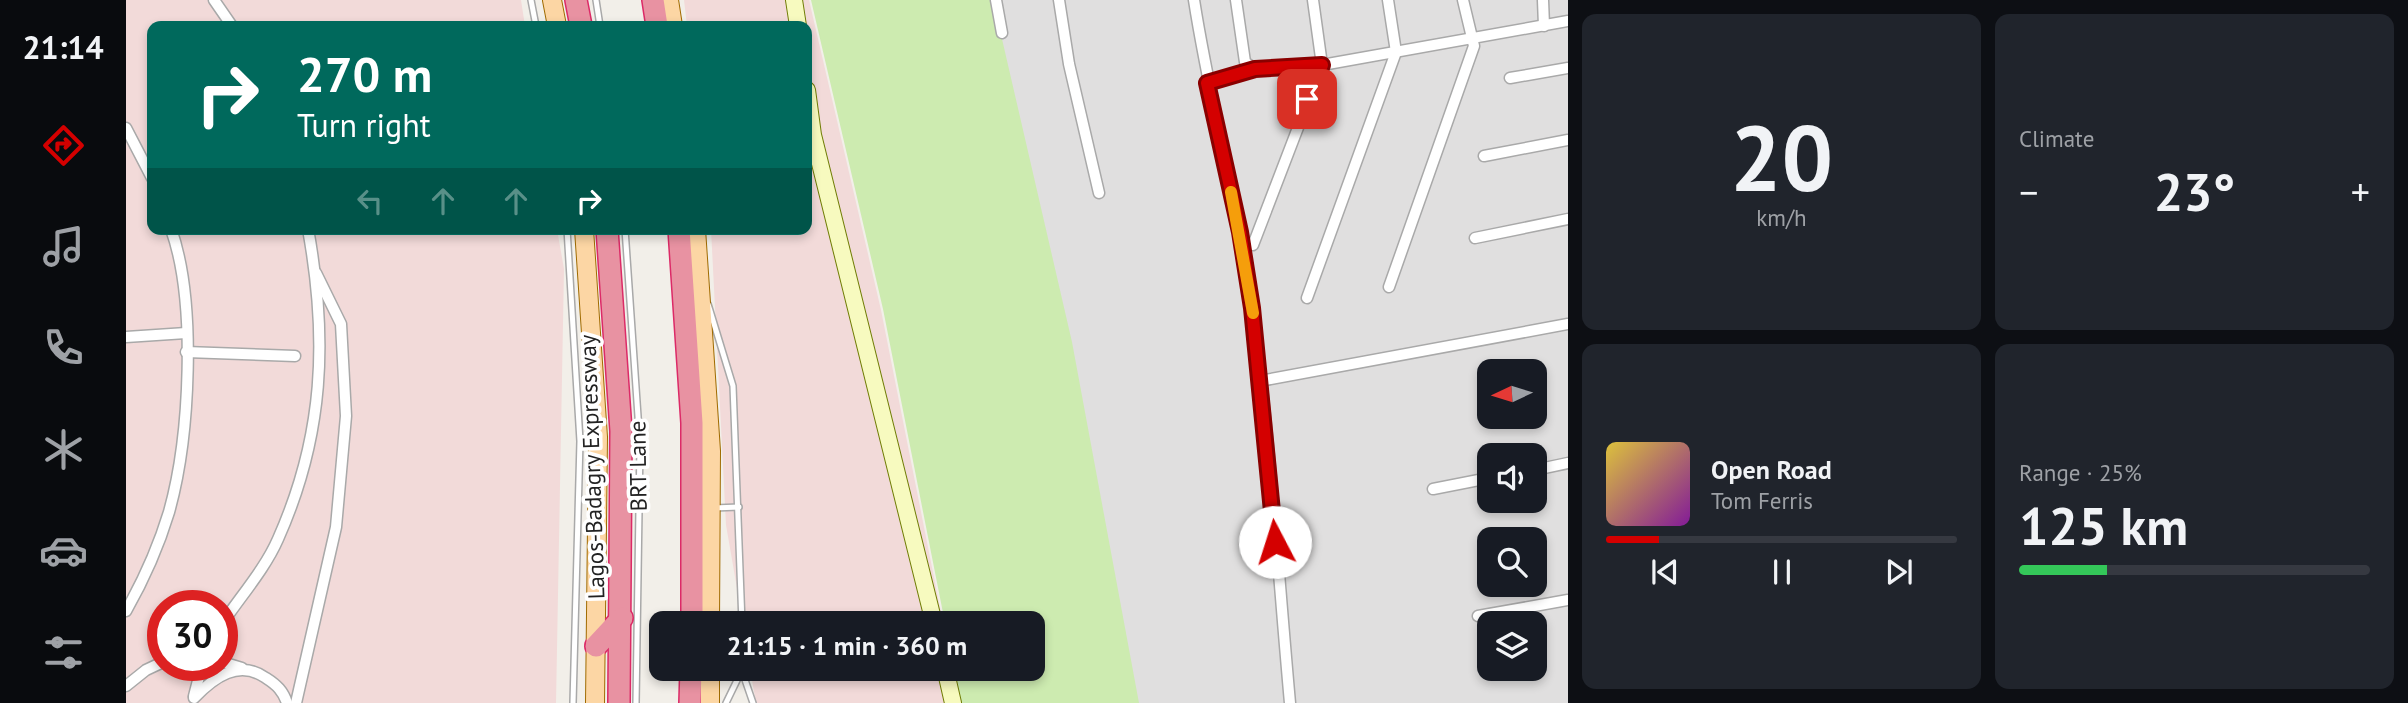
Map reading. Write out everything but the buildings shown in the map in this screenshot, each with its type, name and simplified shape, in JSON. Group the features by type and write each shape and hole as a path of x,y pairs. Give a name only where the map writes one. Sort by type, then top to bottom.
{"highway":[{"path":"576,0 580,21"},
{"path":"651,0 654,21"},
{"name":"Lagos-Badagry Expressway","path":"607,235 621,431 622,618 619,703"},
{"path":"679,235 692,423 691,611"},
{"path":"596,646 622,618"},
{"path":"688,703 689,681"}],"main road":[{"path":"552,0 556,21"},
{"path":"669,0 672,21"},
{"path":"794,0 797,21"},
{"path":"812,128 931,611"},
{"name":"Lagos-Badagry Expressway","path":"584,235 598,437 594,703"},
{"path":"697,235 711,451 710,611"},
{"path":"709,703 710,681"},
{"path":"948,681 953,703"}],"street":[{"path":"214,0 229,21"},
{"path":"996,0 1002,33"},
{"path":"1059,0 1069,64 1099,193"},
{"path":"1194,0 1207,83 1240,232 1260,381 1290,703"},
{"path":"1236,0 1245,62 1255,69"},
{"path":"1253,244 1322,65 1313,0"},
{"path":"1307,298 1396,52 1388,0"},
{"path":"1389,287 1475,40 1466,22 1463,0"},
{"path":"1542,0 1544,26"},
{"path":"1207,83 1255,69 1322,65 1475,40 1568,21"},
{"path":"1510,78 1568,68"},
{"path":"126,128 147,168"},
{"path":"1484,156 1568,140"},
{"path":"1475,238 1568,219"},
{"path":"126,611 169,512 184,427 186,333 177,246 173,235"},
{"path":"238,600 277,541 301,479 314,426 321,373 316,273 309,235"},
{"path":"296,703 336,527 346,416 341,324 316,273"},
{"path":"1260,381 1568,324"},
{"path":"126,337 186,333"},
{"path":"186,352 295,356"},
{"path":"1547,467 1568,463"},
{"path":"1433,489 1477,480"},
{"path":"1506,611 1568,600"},
{"path":"238,667 260,673 275,683 287,703"},
{"path":"193,701 218,677 242,668"},
{"path":"126,686 147,670"},
{"path":"193,701 198,681"}],"lane":[{"path":"531,0 535,21"},
{"path":"596,0 599,21"},
{"path":"567,235 580,441 573,703"},
{"name":"BRT Lane","path":"625,235 640,445 636,703"},
{"path":"700,276 733,386 742,611"},
{"path":"710,508 739,507"},
{"path":"726,703 737,681"},
{"path":"746,681 752,703"}],"shaded area":[{"path":"126,0 521,0 524,21 147,21 147,235 558,235 564,269 556,703 126,703"},
{"path":"684,0 809,0 881,310 941,611 741,611 726,525 711,235 812,235 812,21 686,21"},
{"path":"991,0 1568,0 1568,703 1137,703"},
{"path":"752,681 954,681 959,703 756,703"}],"green space":[{"path":"811,0 993,0 1072,342 1139,703 961,703 956,681 1045,681 1045,611 943,611 883,309"}],"slow traffic":[{"path":"1231,192 1253,313"}],"route":[{"path":"1275,542 1252,308 1240,232 1207,83 1255,69 1322,65 1307,99"}]}
